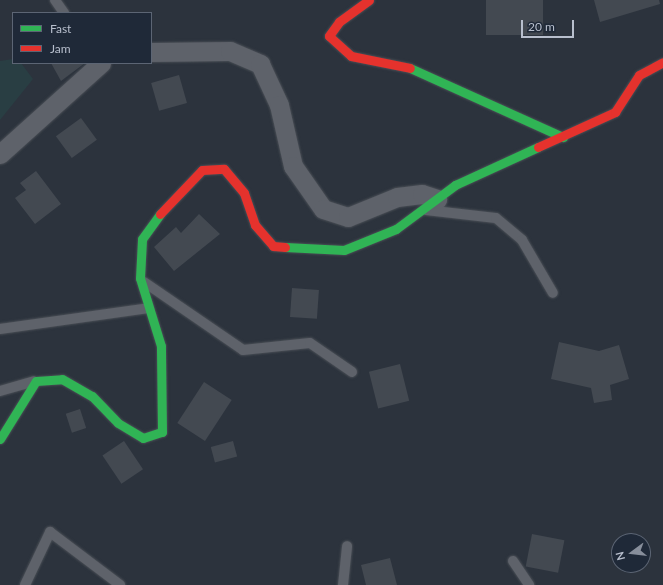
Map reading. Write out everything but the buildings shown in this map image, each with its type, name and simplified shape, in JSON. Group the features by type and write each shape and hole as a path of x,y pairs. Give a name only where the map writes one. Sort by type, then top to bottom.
{"street":[{"path":"369,0 339,22 329,36 351,56 412,68 563,138"},
{"path":"152,52 230,51 260,64 278,105 294,166 323,208 348,217 397,197 422,194 429,204"},
{"path":"0,439 36,381 62,379 92,396 118,423 143,438 162,432 161,346 140,278 142,239 168,202 202,170 224,169 244,193 255,226 273,246 344,250 396,229 455,185 563,138 615,112 639,75 663,62"},
{"path":"0,154 100,64"}],"lane":[{"path":"55,0 63,12"},
{"path":"429,204 496,218 522,240 553,293"},
{"path":"140,278 243,350 310,343 352,372"},
{"path":"0,329 149,308"},
{"path":"0,391 36,381"},
{"path":"25,585 50,532 120,585"},
{"path":"343,585 347,546"},
{"path":"513,561 529,585"}],"green space":[{"path":"12,59 12,64 22,64 33,79 0,120 0,61"}],"traffic: fast":[{"path":"410,68 563,137"},
{"path":"285,247 344,250 396,229 455,185 538,147"},
{"path":"0,439 36,381 62,379 92,396 118,423 143,438 162,432 161,346 140,278 142,239 160,214"}],"traffic: jam":[{"path":"369,0 339,22 329,36 351,56 410,68"},
{"path":"538,147 615,112 639,75 663,62"},
{"path":"160,214 202,170 224,169 244,193 255,225 273,246 285,247"}]}
